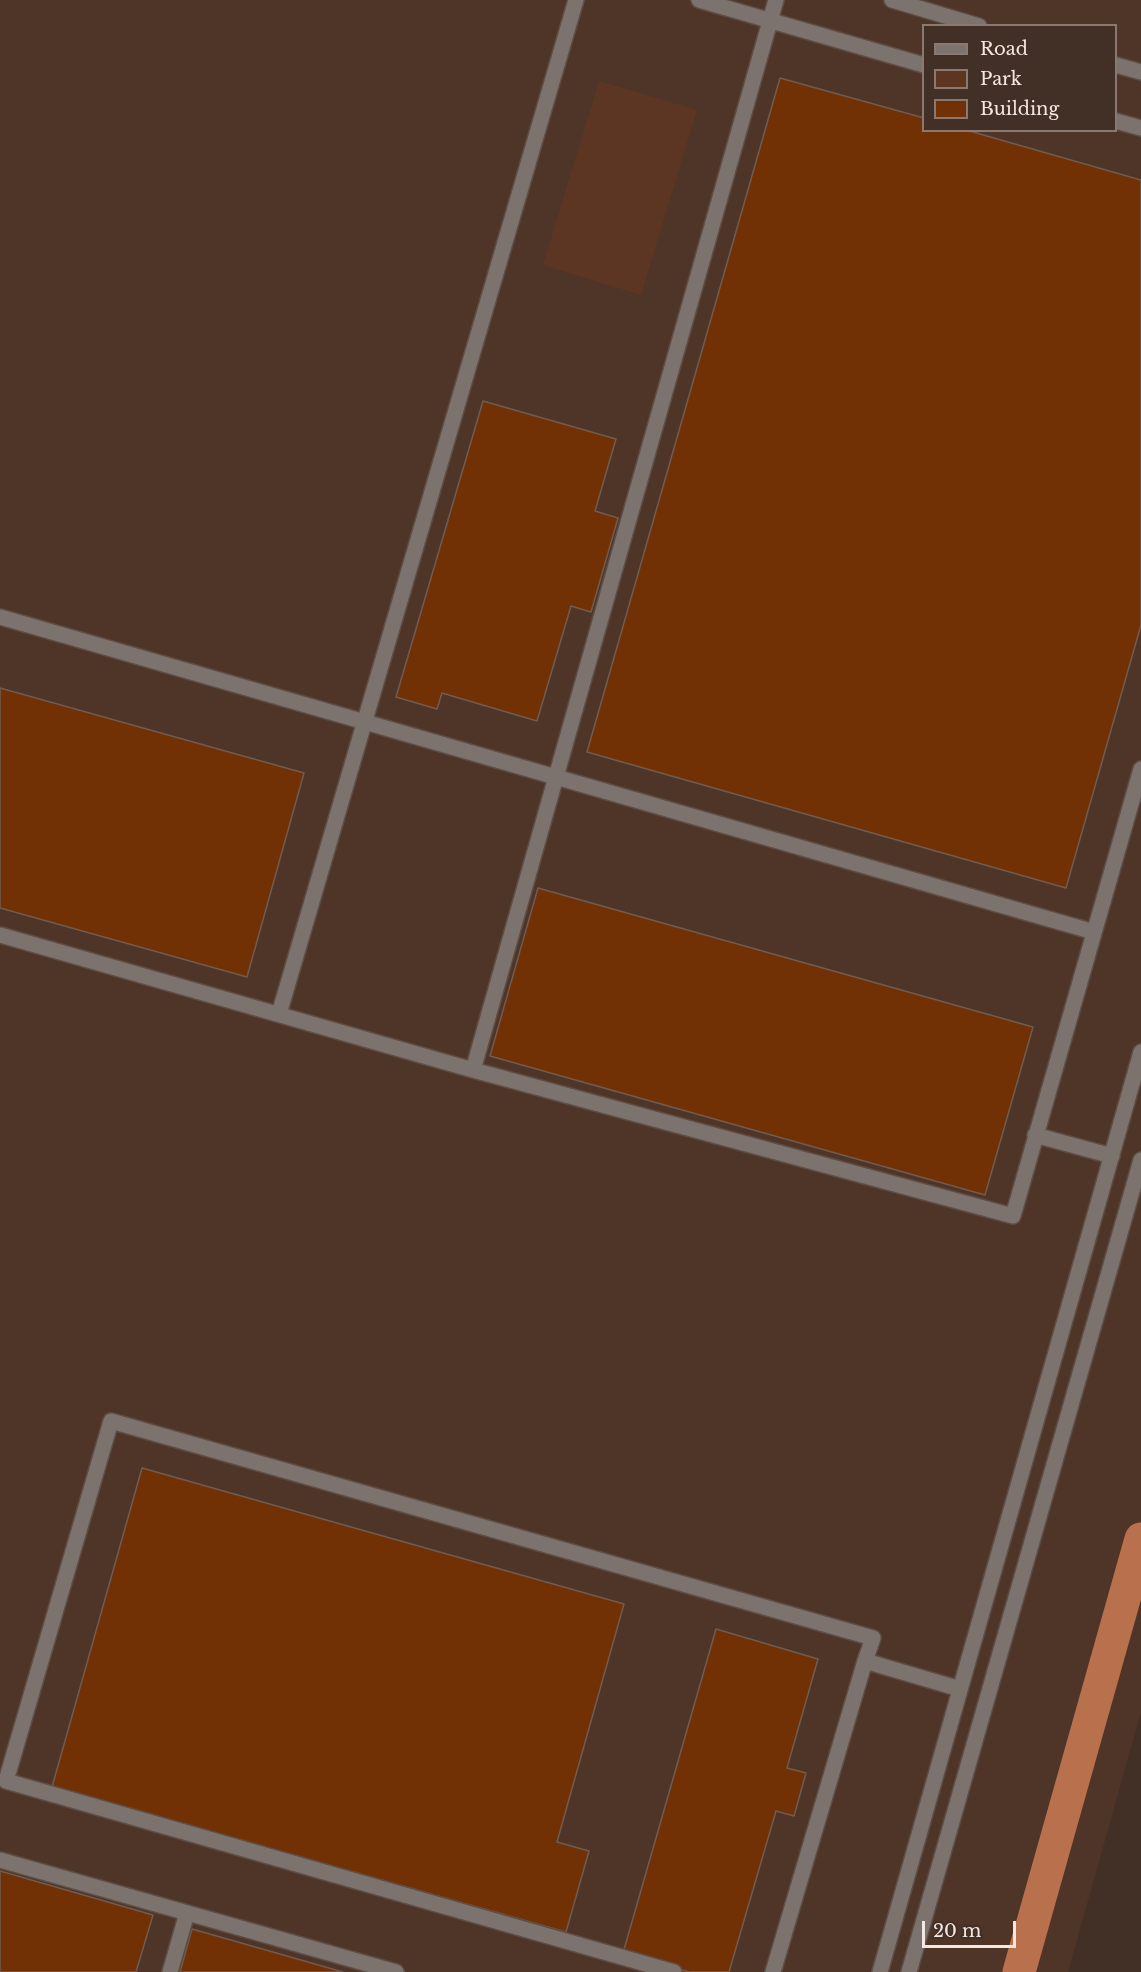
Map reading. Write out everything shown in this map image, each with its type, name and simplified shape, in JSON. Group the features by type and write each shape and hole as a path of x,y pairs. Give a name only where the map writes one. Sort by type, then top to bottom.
{"street":[{"path":"279,1014 576,0"},
{"path":"699,0 922,64"},
{"path":"473,1070 776,0"},
{"path":"892,0 972,24"},
{"path":"1117,65 1141,72"},
{"path":"1117,121 1141,128"},
{"path":"0,617 1094,932"},
{"path":"0,935 473,1070 1012,1216 1141,770"},
{"path":"880,1972 1141,1052"},
{"path":"1035,1135 1112,1156"},
{"path":"909,1972 1141,1160"},
{"path":"674,1972 6,1781 111,1421 873,1638 773,1972"},
{"path":"865,1661 960,1689"},
{"path":"0,1860 396,1972"},
{"path":"170,1972 187,1913"}],"shaded area":[{"path":"0,0 1141,0 1141,1712 1068,1972 0,1972"}],"green space":[{"path":"599,81 697,110 641,295 543,265"}],"building":[{"path":"780,78 922,117 922,132 973,132 1141,180 1141,625 1066,888 587,752"},
{"path":"483,401 616,439 595,511 618,518 591,612 571,606 537,721 442,693 437,709 396,697"},
{"path":"0,688 304,773 247,977 0,908"},
{"path":"538,888 1033,1027 985,1195 490,1056"},
{"path":"142,1468 624,1604 557,1842 589,1851 566,1932 52,1787"},
{"path":"716,1629 818,1659 787,1768 806,1773 794,1816 776,1811 729,1972 689,1972 623,1953"},
{"path":"0,1871 153,1915 136,1972 0,1972"},
{"path":"192,1929 343,1972 180,1972"}],"waterway":[{"path":"1019,1972 1141,1539"}]}
